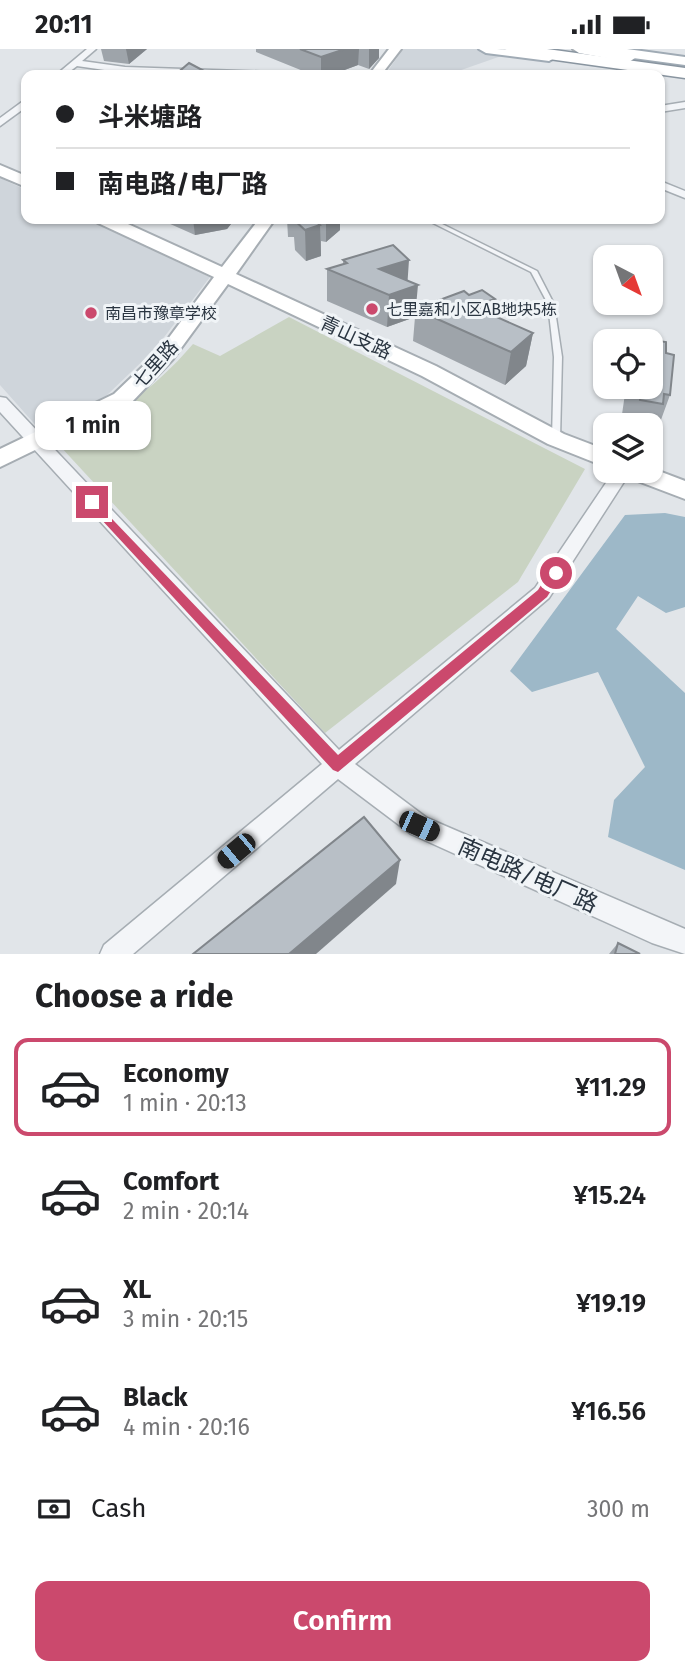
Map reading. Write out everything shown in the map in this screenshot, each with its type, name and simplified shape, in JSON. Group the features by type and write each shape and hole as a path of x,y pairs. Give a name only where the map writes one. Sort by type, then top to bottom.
{"highway":[{"path":"513,49 594,55 685,72"},
{"path":"552,49 685,63"}],"main road":[{"path":"486,49 685,63"},
{"path":"519,49 685,72"}],"street":[{"path":"66,70 92,49"},
{"path":"379,70 395,49"},
{"path":"579,49 629,58"},
{"path":"75,63 125,70"},
{"path":"665,108 685,105"},
{"path":"0,123 21,106"},
{"path":"0,170 21,180"},
{"path":"665,186 685,195"},
{"name":"青山支路","path":"115,224 429,371 556,439 593,454"},
{"name":"七里路","path":"0,459 122,399 166,355 263,224"},
{"name":"南电路/电厂路","path":"0,402 338,765 419,826 661,934 685,942"},
{"path":"663,482 685,490"},
{"path":"113,954 542,593 615,483"}],"lane":[{"path":"438,224 534,271 551,304 558,357 556,439"}],"shaded area":[{"path":"403,49 479,49 507,54 461,70 388,70"},
{"name":"南昌市豫章学校","path":"0,178 21,188 21,224 97,224 210,277 155,349 106,396 40,430 0,385"}],"green space":[{"path":"289,317 585,469 518,582 325,733 59,445 98,423 147,389 193,344 220,356"}],"water":[{"path":"665,513 685,517 685,607 666,613 638,596 616,629 685,693 685,870 608,837 614,800 645,767 598,672 532,692 510,671 625,515"}],"building":[{"path":"300,49 345,49 321,57"},
{"path":"189,63 202,70 181,70"},
{"path":"298,224 320,225 305,230"},
{"path":"393,245 409,260 379,269 418,285 389,295 327,269 347,263 343,260"},
{"path":"482,290 495,299 483,303 489,309 483,311 533,333 511,352 415,309 464,291 469,295"},
{"path":"663,342 666,342 666,353 674,355 670,395 664,394 663,404 640,400 663,399"},
{"path":"364,817 400,860 289,954 193,954"},
{"path":"618,943 640,954 615,954"}],"place":[{"name":"七里嘉和小区AB地块5栋","path":"372,309"},
{"name":"南昌市豫章学校","path":"91,313"}],"route":[{"path":"92,502 338,765 542,593 556,573"}]}
